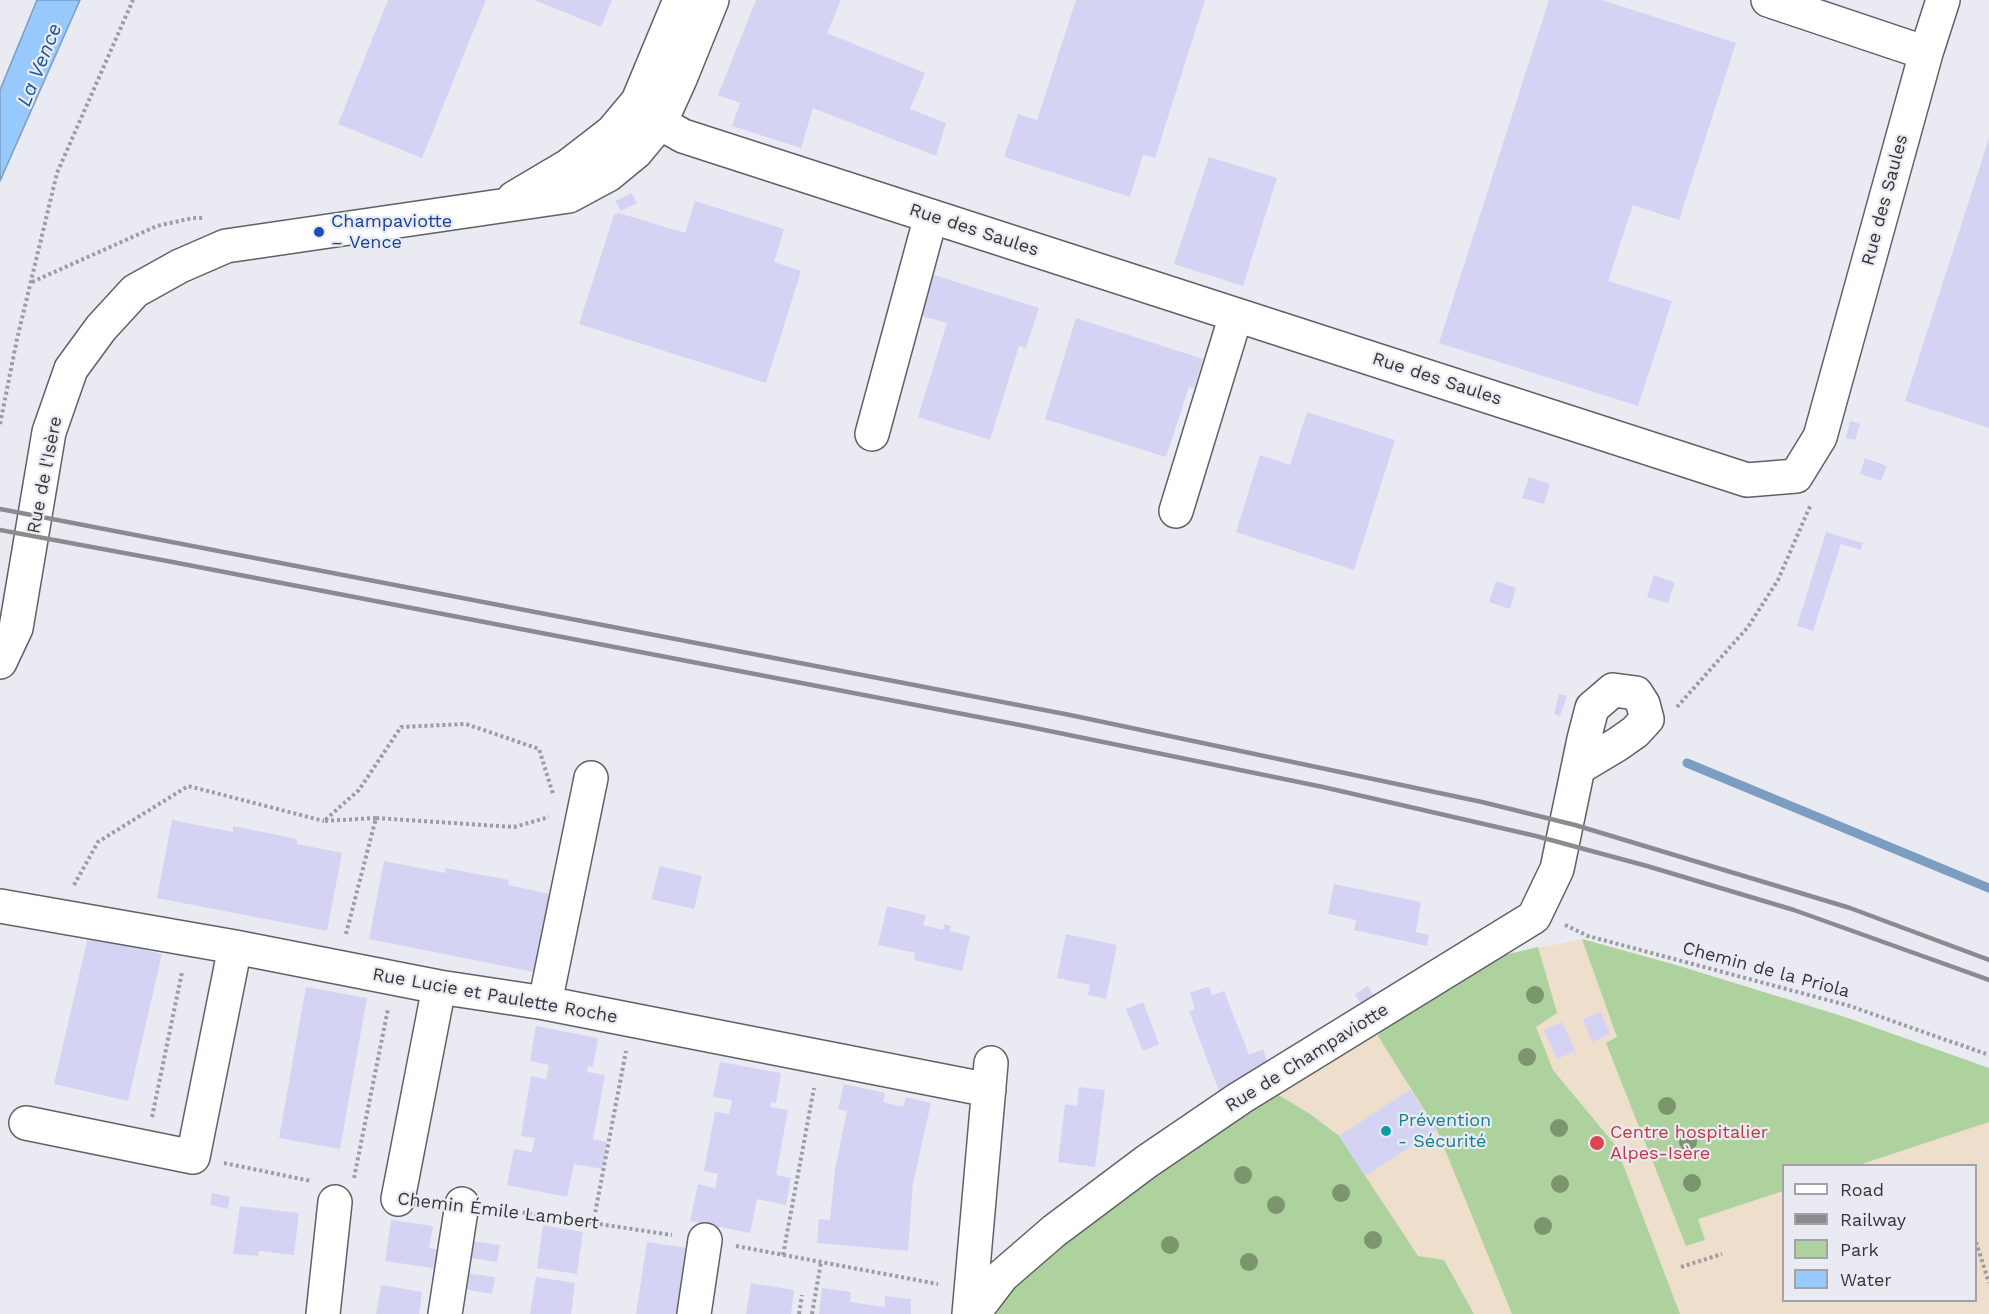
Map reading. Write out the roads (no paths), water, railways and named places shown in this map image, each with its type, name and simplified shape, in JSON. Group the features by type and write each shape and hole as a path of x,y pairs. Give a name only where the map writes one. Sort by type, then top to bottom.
{"street":[{"name":"Rue de l'Isère","path":"501,205 568,166 612,132 638,101 680,0"},
{"name":"Rue de l'Isère","path":"0,662 16,628 50,432 71,369 101,328 135,291 180,266 226,246 569,196 608,175 636,152 660,123 712,0"},
{"path":"1768,0 1926,53 1943,0"},
{"name":"Rue des Saules","path":"660,123 683,136 1747,480 1796,476 1820,436 1926,53"},
{"path":"647,80 660,123"},
{"path":"872,434 931,216"},
{"path":"1176,511 1236,315"},
{"name":"Rue de Champaviotte","path":"971,1306 1054,1231 1146,1162 1240,1098 1534,917 1557,869 1578,768"},
{"path":"545,1003 591,778"},
{"name":"Rue Lucie et Paulette Roche","path":"0,906 235,947 439,987 545,1003 819,1058 990,1076 971,1306"},
{"path":"26,1123 194,1157 235,947"},
{"path":"398,1199 439,987"},
{"path":"323,1314 335,1191"},
{"path":"446,1314 462,1204"},
{"path":"694,1314 705,1240"}],"water":[{"name":"La Vence","path":"37,0 80,0 0,181 0,90"}],"waterway":[{"path":"1687,763 1989,888"}],"railway":[{"path":"0,509 1070,715 1482,802 1575,825 1850,908 1989,960"},
{"path":"0,530 1025,726 1323,787 1536,836 1647,866 1794,910 1989,980"}],"place":[{"name":"Champaviotte – Vence","path":"319,232"},
{"name":"Prévention - Sécurité","path":"1386,1131"},
{"name":"Centre hospitalier Alpes-Isère","path":"1597,1143"}]}
